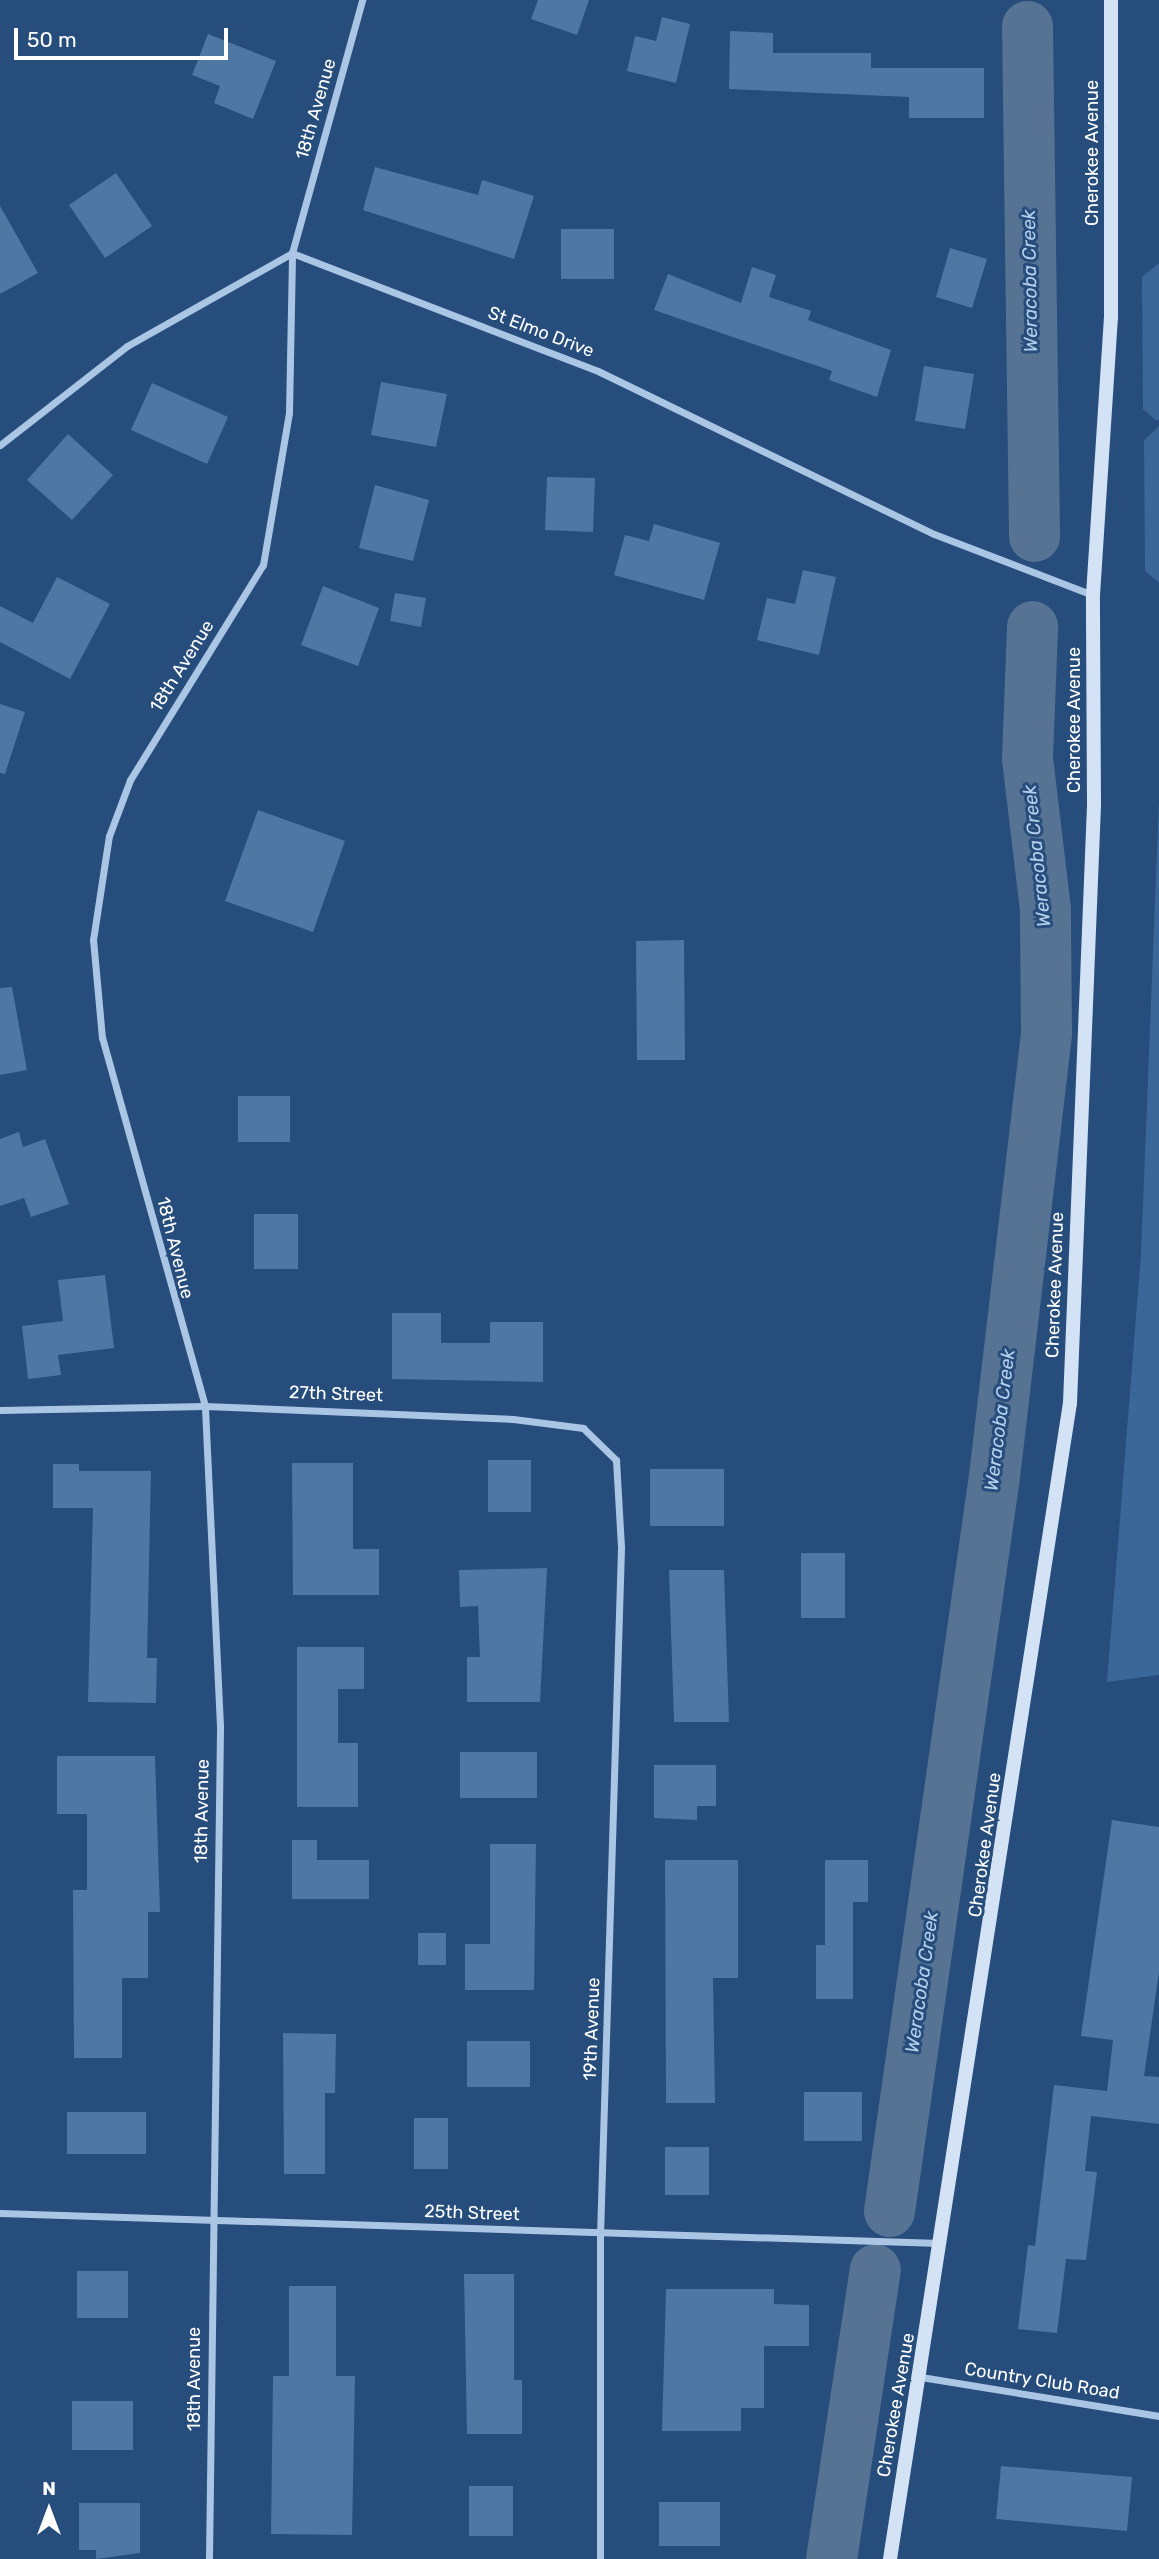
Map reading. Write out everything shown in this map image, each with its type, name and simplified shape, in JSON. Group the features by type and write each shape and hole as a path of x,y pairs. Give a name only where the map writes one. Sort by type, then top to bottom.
{"street":[{"name":"18th Avenue","path":"209,2559 210,2217 220,1726 205,1406 102,1038 93,940 109,836 130,780 262,565 289,413 292,253 362,0"},
{"name":"Cherokee Avenue","path":"890,2559 943,2243 1070,1403 1094,805 1093,596 1111,317 1111,0"},
{"path":"0,446 127,346 292,253"},
{"name":"St Elmo Drive","path":"292,253 598,371 934,534 1093,596"},
{"name":"27th Street","path":"0,1409 205,1406 377,1410 583,1428 616,1460 618,1501"},
{"name":"19th Avenue","path":"600,2559 600,2234 614,1868 618,1501"},
{"name":"25th Street","path":"0,2213 210,2217 600,2234 943,2243"},
{"name":"Country Club Road","path":"921,2377 1159,2416"}],"shaded area":[{"path":"1159,263 1159,420 1155,420 1143,409 1142,277"},
{"path":"1159,426 1159,583 1145,571 1144,440"},
{"path":"1159,800 1159,1675 1107,1682 1141,1254"}],"building":[{"path":"538,0 589,0 577,35 531,19"},
{"path":"662,17 690,24 676,83 627,71 635,36 656,41"},
{"path":"730,31 773,33 773,53 871,53 871,68 984,68 984,118 909,118 909,97 729,89"},
{"path":"208,34 276,61 253,119 214,103 220,86 192,75"},
{"path":"375,167 478,195 482,180 534,196 514,259 363,210"},
{"path":"116,173 152,226 105,258 69,205"},
{"path":"0,206 38,273 0,294"},
{"path":"561,229 614,229 614,279 561,279"},
{"path":"950,248 987,259 972,308 936,297"},
{"path":"752,267 776,275 769,297 811,311 808,320 891,350 877,397 829,380 832,371 654,310 668,274 741,303"},
{"path":"924,366 974,374 965,429 915,421"},
{"path":"381,382 447,394 436,447 371,435"},
{"path":"152,383 228,417 207,464 131,430"},
{"path":"68,434 113,475 72,520 27,480"},
{"path":"547,477 595,478 593,532 545,530"},
{"path":"375,485 429,500 413,561 359,548"},
{"path":"654,524 720,543 704,600 614,575 625,535 649,541"},
{"path":"803,570 836,577 819,655 757,640 767,598 795,604"},
{"path":"57,577 110,604 70,679 0,642 0,606 33,623"},
{"path":"323,586 379,608 358,666 301,645"},
{"path":"395,593 426,598 421,627 390,621"},
{"path":"0,704 25,712 5,774 0,773"},
{"path":"258,810 345,841 313,932 225,901"},
{"path":"684,940 685,1060 637,1060 636,941"},
{"path":"12,987 27,1070 0,1075 0,988"},
{"path":"238,1096 290,1096 290,1142 238,1142"},
{"path":"19,1132 23,1147 45,1139 69,1204 31,1217 24,1198 0,1206 0,1139"},
{"path":"254,1214 298,1214 298,1269 254,1269"},
{"path":"105,1275 114,1348 58,1355 61,1375 28,1379 22,1326 63,1321 58,1280"},
{"path":"392,1313 441,1313 441,1343 490,1343 490,1322 543,1322 543,1382 392,1379"},
{"path":"488,1460 531,1460 531,1512 488,1512"},
{"path":"292,1463 353,1463 353,1549 379,1549 379,1595 293,1595"},
{"path":"53,1464 79,1464 79,1471 151,1471 147,1658 157,1658 156,1703 88,1702 93,1508 53,1508"},
{"path":"650,1469 724,1469 724,1526 650,1526"},
{"path":"801,1553 845,1553 845,1618 801,1618"},
{"path":"547,1568 540,1702 467,1702 467,1657 480,1657 478,1606 460,1607 459,1570"},
{"path":"669,1570 724,1570 729,1722 674,1722"},
{"path":"297,1647 364,1647 364,1689 338,1689 338,1743 358,1743 358,1807 297,1807"},
{"path":"460,1752 537,1752 537,1798 460,1798"},
{"path":"57,1756 155,1756 160,1912 148,1912 148,1978 122,1978 122,2058 74,2058 73,1890 87,1890 87,1814 57,1814"},
{"path":"654,1765 716,1765 716,1806 697,1806 697,1820 654,1818"},
{"path":"1112,1820 1159,1827 1159,1972 1144,2076 1159,2077 1159,2124 1091,2116 1085,2171 1097,2172 1086,2260 1066,2259 1057,2333 1018,2329 1028,2245 1035,2246 1054,2085 1107,2091 1113,2040 1081,2036"},
{"path":"292,1840 317,1840 317,1860 369,1860 369,1899 292,1899"},
{"path":"490,1844 536,1844 534,1990 465,1990 465,1944 490,1944"},
{"path":"665,1860 738,1860 738,1978 713,1978 715,2103 666,2103"},
{"path":"825,1860 868,1860 868,1902 853,1902 853,1999 816,1999 816,1945 825,1945"},
{"path":"418,1933 446,1933 446,1965 418,1965"},
{"path":"283,2033 336,2034 335,2093 325,2093 325,2174 284,2174"},
{"path":"467,2041 530,2041 530,2087 467,2087"},
{"path":"804,2092 862,2092 862,2141 804,2141"},
{"path":"67,2112 146,2112 146,2154 67,2154"},
{"path":"414,2118 448,2118 448,2169 414,2169"},
{"path":"665,2147 709,2147 709,2195 665,2195"},
{"path":"77,2271 128,2271 128,2318 77,2318"},
{"path":"464,2274 514,2274 514,2380 522,2380 522,2434 467,2434"},
{"path":"289,2286 336,2286 336,2376 355,2376 352,2535 271,2534 273,2376 289,2376"},
{"path":"666,2289 774,2289 774,2304 809,2305 809,2346 764,2346 764,2408 741,2408 741,2431 662,2431"},
{"path":"72,2401 133,2401 133,2450 72,2450"},
{"path":"1001,2466 1132,2477 1127,2531 996,2519"},
{"path":"469,2486 513,2486 513,2536 469,2536"},
{"path":"659,2502 720,2502 720,2546 659,2546"},
{"path":"79,2503 140,2503 140,2553 96,2559 96,2550 79,2550"}],"waterway":[{"name":"Weracoba Creek","path":"1027,26 1034,536"},
{"name":"Weracoba Creek","path":"889,2211 994,1476 1046,1033 1045,909 1027,758 1032,626"},
{"name":"Weracoba Creek","path":"831,2559 875,2269"}]}
